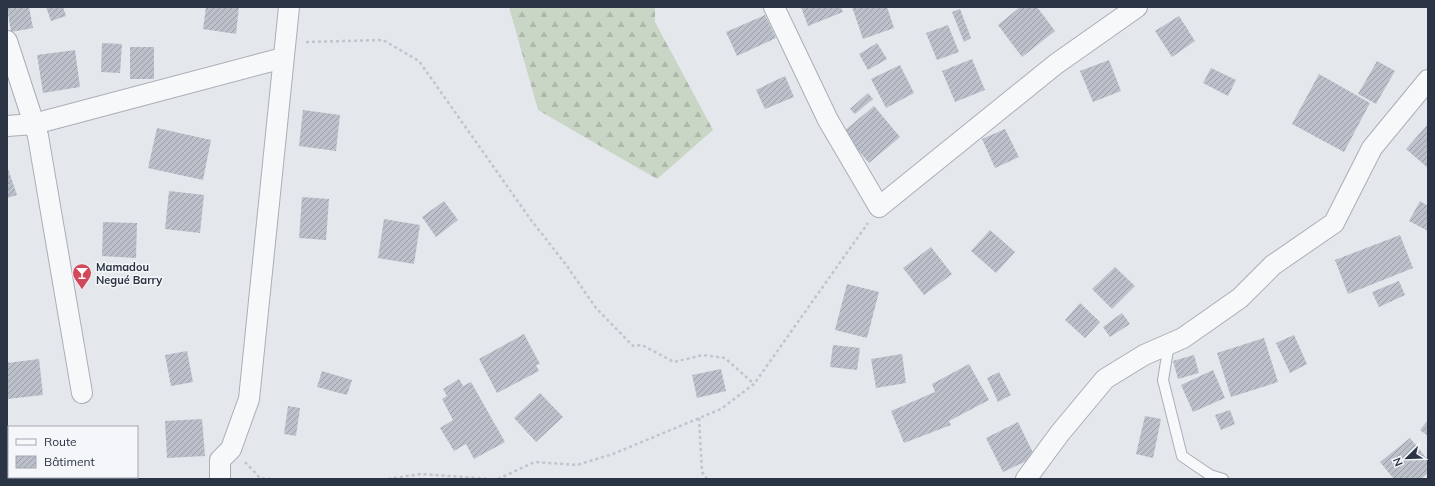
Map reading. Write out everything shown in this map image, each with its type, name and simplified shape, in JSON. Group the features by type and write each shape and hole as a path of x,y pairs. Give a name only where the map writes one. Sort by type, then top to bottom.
{"street":[{"path":"220,479 220,460 231,449 249,400 289,7"},
{"path":"774,7 828,120 879,207 1056,64 1137,7"},
{"path":"7,41 39,144 82,393"},
{"path":"7,126 34,124 284,50"},
{"path":"1026,479 1060,433 1105,379 1144,354 1183,338 1240,298 1273,265 1334,223 1372,148 1428,80"}],"lane":[{"path":"1169,344 1163,380 1182,456 1210,475 1223,479"}],"path":[{"path":"284,50 383,40 419,61 531,220 567,266 596,308 632,346 642,345 674,362 703,355 724,358 754,384"},
{"path":"498,479 535,462 577,465 613,454 721,409 754,384 879,207"},
{"path":"699,418 702,472 707,479"},
{"path":"231,449 260,478 271,479"},
{"path":"388,479 421,474 491,479"}],"green space":[{"path":"509,7 655,7 655,22 713,130 657,179 538,110"}],"building":[{"path":"7,7 29,7 33,28 11,32"},
{"path":"46,7 63,7 66,16 51,21"},
{"path":"206,7 239,7 236,34 203,29"},
{"path":"801,7 841,7 843,12 808,26"},
{"path":"852,7 887,7 894,28 863,39"},
{"path":"1020,7 1037,7 1055,31 1022,57 998,25"},
{"path":"960,9 971,38 964,42 952,12"},
{"path":"765,15 776,38 737,56 726,32"},
{"path":"1179,16 1195,41 1172,57 1155,31"},
{"path":"948,25 959,52 937,60 926,33"},
{"path":"102,43 122,44 120,73 101,72"},
{"path":"877,43 887,59 868,70 859,54"},
{"path":"130,47 154,47 154,79 130,79"},
{"path":"75,50 80,87 43,93 37,55"},
{"path":"972,59 985,90 955,102 942,71"},
{"path":"1109,60 1121,91 1093,102 1080,71"},
{"path":"1377,61 1395,71 1376,104 1358,94"},
{"path":"900,65 914,93 886,108 871,79"},
{"path":"1211,68 1236,80 1228,96 1203,83"},
{"path":"1319,74 1370,103 1344,152 1292,124"},
{"path":"785,76 794,97 765,109 756,90"},
{"path":"868,93 873,99 855,114 850,109"},
{"path":"874,106 900,137 869,163 843,132"},
{"path":"303,110 340,115 336,151 299,146"},
{"path":"1428,124 1428,168 1406,149"},
{"path":"157,128 211,140 203,180 148,168"},
{"path":"1005,129 1019,157 995,168 982,139"},
{"path":"7,166 17,195 7,198"},
{"path":"169,191 204,195 200,233 165,229"},
{"path":"302,197 329,199 326,240 299,238"},
{"path":"444,201 458,220 436,237 422,217"},
{"path":"1420,201 1428,206 1428,231 1409,221"},
{"path":"384,219 420,225 414,264 378,258"},
{"path":"103,222 137,223 136,258 102,256"},
{"path":"990,230 1015,252 996,273 971,251"},
{"path":"1400,235 1413,268 1348,294 1335,260"},
{"path":"931,247 952,274 924,295 903,268"},
{"path":"1115,267 1135,286 1112,309 1092,289"},
{"path":"1399,281 1405,295 1379,307 1372,292"},
{"path":"847,284 879,292 867,338 835,330"},
{"path":"1080,303 1100,322 1085,338 1065,320"},
{"path":"1122,313 1130,324 1110,337 1103,327"},
{"path":"524,334 540,364 536,365 539,371 497,393 479,359"},
{"path":"1294,335 1307,364 1290,373 1276,343"},
{"path":"1264,338 1278,382 1231,397 1217,353"},
{"path":"833,345 860,348 857,370 830,367"},
{"path":"187,351 193,382 171,386 165,355"},
{"path":"902,354 906,383 876,388 871,359"},
{"path":"1194,355 1199,373 1178,379 1173,361"},
{"path":"39,359 43,395 7,399 7,363"},
{"path":"969,364 989,400 949,421 951,425 904,443 891,411 935,392 932,384"},
{"path":"721,369 726,391 697,398 692,375"},
{"path":"1213,370 1225,398 1193,412 1181,385"},
{"path":"322,371 352,380 347,395 317,387"},
{"path":"999,372 1011,395 998,402 987,378"},
{"path":"459,379 463,386 471,382 505,442 474,459 466,444 454,451 440,428 453,420 442,399 447,396 443,389"},
{"path":"540,393 563,417 536,442 514,418"},
{"path":"288,406 300,408 296,436 284,434"},
{"path":"1230,410 1235,424 1221,430 1215,415"},
{"path":"1145,416 1161,419 1153,458 1136,454"},
{"path":"202,419 205,456 167,458 165,421"},
{"path":"1428,420 1428,436 1420,430"},
{"path":"1018,422 1035,457 1003,472 986,438"},
{"path":"1410,438 1428,460 1428,473 1421,479 1394,479 1380,462"},
{"path":"7,446 8,478 18,478 7,479"}],"place":[{"name":"Mamadou Negué Barry","path":"82,290"}]}
